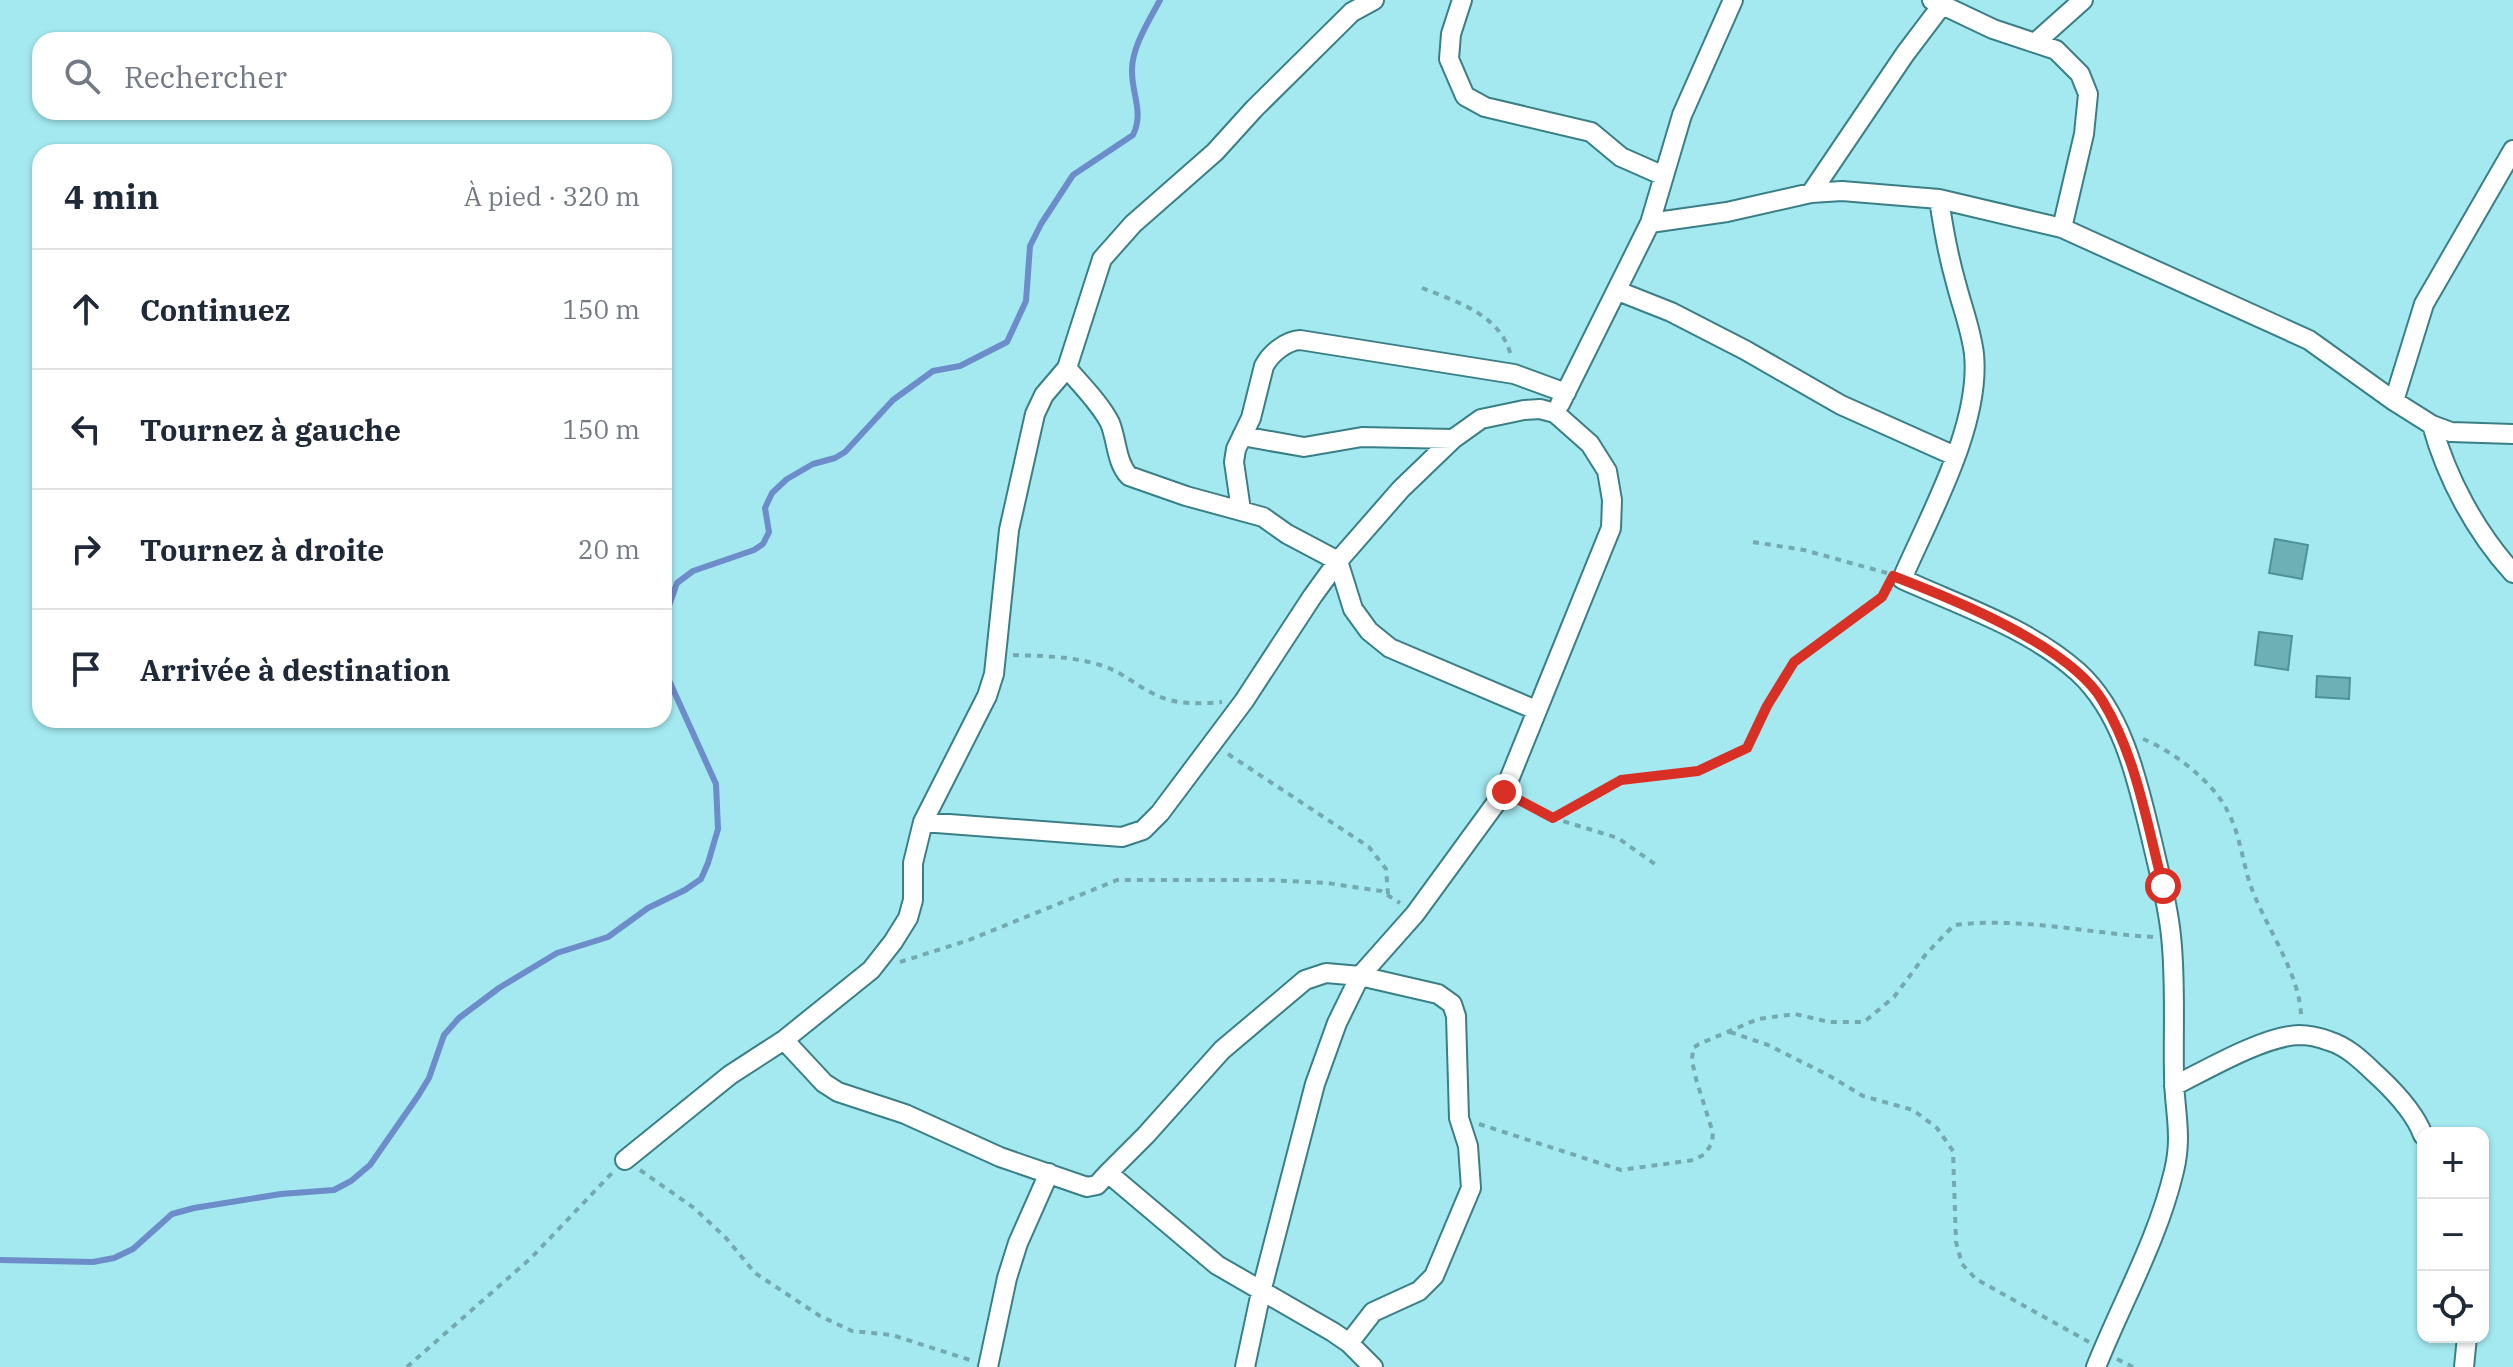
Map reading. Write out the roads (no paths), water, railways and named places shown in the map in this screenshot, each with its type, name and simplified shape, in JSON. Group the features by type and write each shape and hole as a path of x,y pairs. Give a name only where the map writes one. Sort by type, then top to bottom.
{"street":[{"path":"625,1160 730,1075 784,1040 871,970 908,918 913,900 913,863 923,822 987,696 997,654 1009,530 1035,414 1044,395 1067,368 1102,259 1116,240 1215,152 1352,12 1374,0"},
{"path":"1462,0 1451,34 1449,59 1465,96 1485,107 1591,132 1621,157 1664,176"},
{"path":"1555,413 1650,223 1682,115 1733,0"},
{"path":"2036,42 2083,0"},
{"path":"1811,193 1937,3 1993,29 2056,50 2080,74 2088,94 2084,134 2062,228"},
{"path":"2394,401 2424,304 2513,150"},
{"path":"1650,223 1727,212 1811,193 1842,191 1939,199 2062,228 2309,340 2432,425 2462,433 2513,434"},
{"path":"1939,199 1946,244 1966,315 1975,386 1965,432 1898,577 2029,637 2079,673 2101,698 2121,737 2145,815 2163,886 2171,937 2174,1086 2180,1124 2174,1172 2137,1276 2100,1358"},
{"path":"1618,291 1671,312 1841,405 1955,456"},
{"path":"1241,510 1234,462 1236,449 1251,418 1267,360 1292,341 1514,374 1566,393"},
{"path":"1067,368 1104,413 1124,471 1129,476 1186,496 1263,517 1287,534 1338,561 1353,609 1369,631 1390,648 1536,710"},
{"path":"923,822 1122,837 1143,830 1160,813 1244,701 1338,561 1401,489 1453,439 1481,419 1505,412 1540,409 1555,413 1590,444 1607,471 1612,500 1611,528 1504,792 1415,914 1360,976 1337,1023 1315,1084 1261,1292 1245,1367"},
{"path":"2432,425 2444,466 2491,549 2513,573"},
{"path":"1242,436 1304,447 1362,437 1453,439"},
{"path":"2491,549 2513,551"},
{"path":"784,1040 824,1083 838,1092 905,1114 1000,1157 1087,1187 1097,1185 1222,1050 1314,975 1360,976 1438,994 1452,1004 1456,1016 1459,1118 1468,1146 1471,1188 1434,1276 1419,1291 1373,1312 1349,1343"},
{"path":"2174,1086 2234,1057 2300,1035 2331,1041 2349,1050 2390,1088 2419,1127"},
{"path":"991,1366 1007,1278 1018,1243 1049,1173"},
{"path":"1108,1173 1217,1265 1349,1343 1373,1367"},
{"path":"2464,1367 2466,1343"}],"waterway":[{"path":"672,597 677,583 693,571 763,544 769,532 765,508 772,493 787,479 813,464 845,452 893,400 933,371 960,366 1007,342 1026,301 1030,246 1041,224 1073,175 1133,135 1138,111 1132,63 1160,0"},
{"path":"0,1260 93,1262 114,1258 133,1249 172,1214 281,1194 334,1190 370,1165 429,1078 444,1035 459,1018 499,988 557,953 608,937 648,908 701,879 718,829 716,784 672,687"}]}
